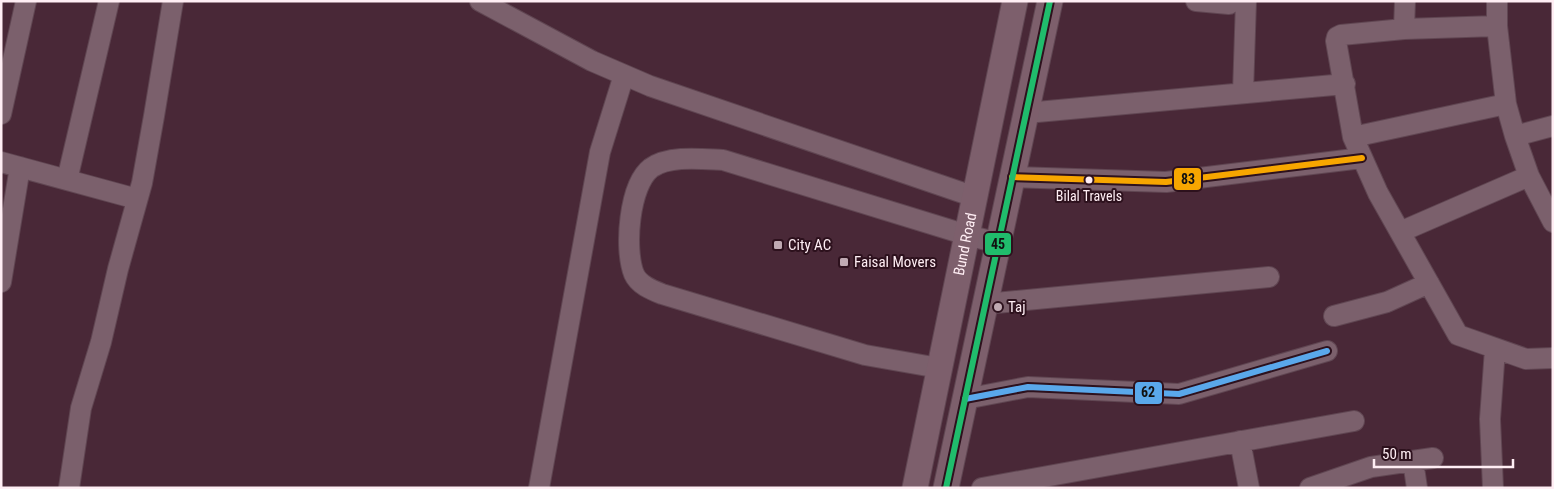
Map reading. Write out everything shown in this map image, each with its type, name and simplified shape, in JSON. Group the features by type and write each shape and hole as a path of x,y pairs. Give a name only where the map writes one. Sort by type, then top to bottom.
{"main road":[{"name":"Bund Road","path":"915,488 1015,1"},
{"path":"946,488 1050,1"}],"street":[{"path":"1,114 26,1"},
{"path":"67,180 109,1"},
{"path":"69,488 81,408 101,342 118,268 142,183 173,1"},
{"path":"480,1 592,61 659,90 975,198"},
{"path":"1196,1 1237,3 1242,94"},
{"path":"1404,29 1405,1"},
{"path":"1497,1 1497,26 1506,104 1529,176 1553,222"},
{"path":"1497,26 1404,29 1341,35 1337,37 1336,41 1353,137 1378,193 1458,334 1526,359 1553,358"},
{"path":"539,488 600,152 624,75"},
{"path":"1026,113 1345,84"},
{"path":"1353,137 1506,104"},
{"path":"1515,136 1553,126"},
{"path":"939,368 865,355 662,294 645,286 635,275 629,252 630,219 638,185 651,168 669,160 692,158 723,160 998,243"},
{"path":"1012,177 1166,182 1362,158"},
{"path":"1,282 11,164 137,199"},
{"path":"1400,232 1529,176"},
{"path":"985,304 1269,277"},
{"path":"1334,316 1387,302 1429,283"},
{"path":"1493,488 1490,419 1495,349"},
{"path":"965,400 1028,387 1179,394 1327,351"},
{"path":"982,488 1050,482 1240,441 1354,420"},
{"path":"1240,441 1249,488"},
{"path":"1320,486 1371,467 1433,458"},
{"path":"1413,461 1418,488"}],"transit line":[{"name":"45","path":"946,488 1050,1"},
{"name":"83","path":"1012,177 1166,182 1362,158"},
{"name":"62","path":"965,399 1028,387 1179,394 1327,351"}],"place":[{"name":"Bilal Travels","path":"1089,180"},
{"name":"City AC","path":"778,245"},
{"name":"Faisal Movers","path":"844,262"},
{"name":"Taj","path":"998,307"}]}
